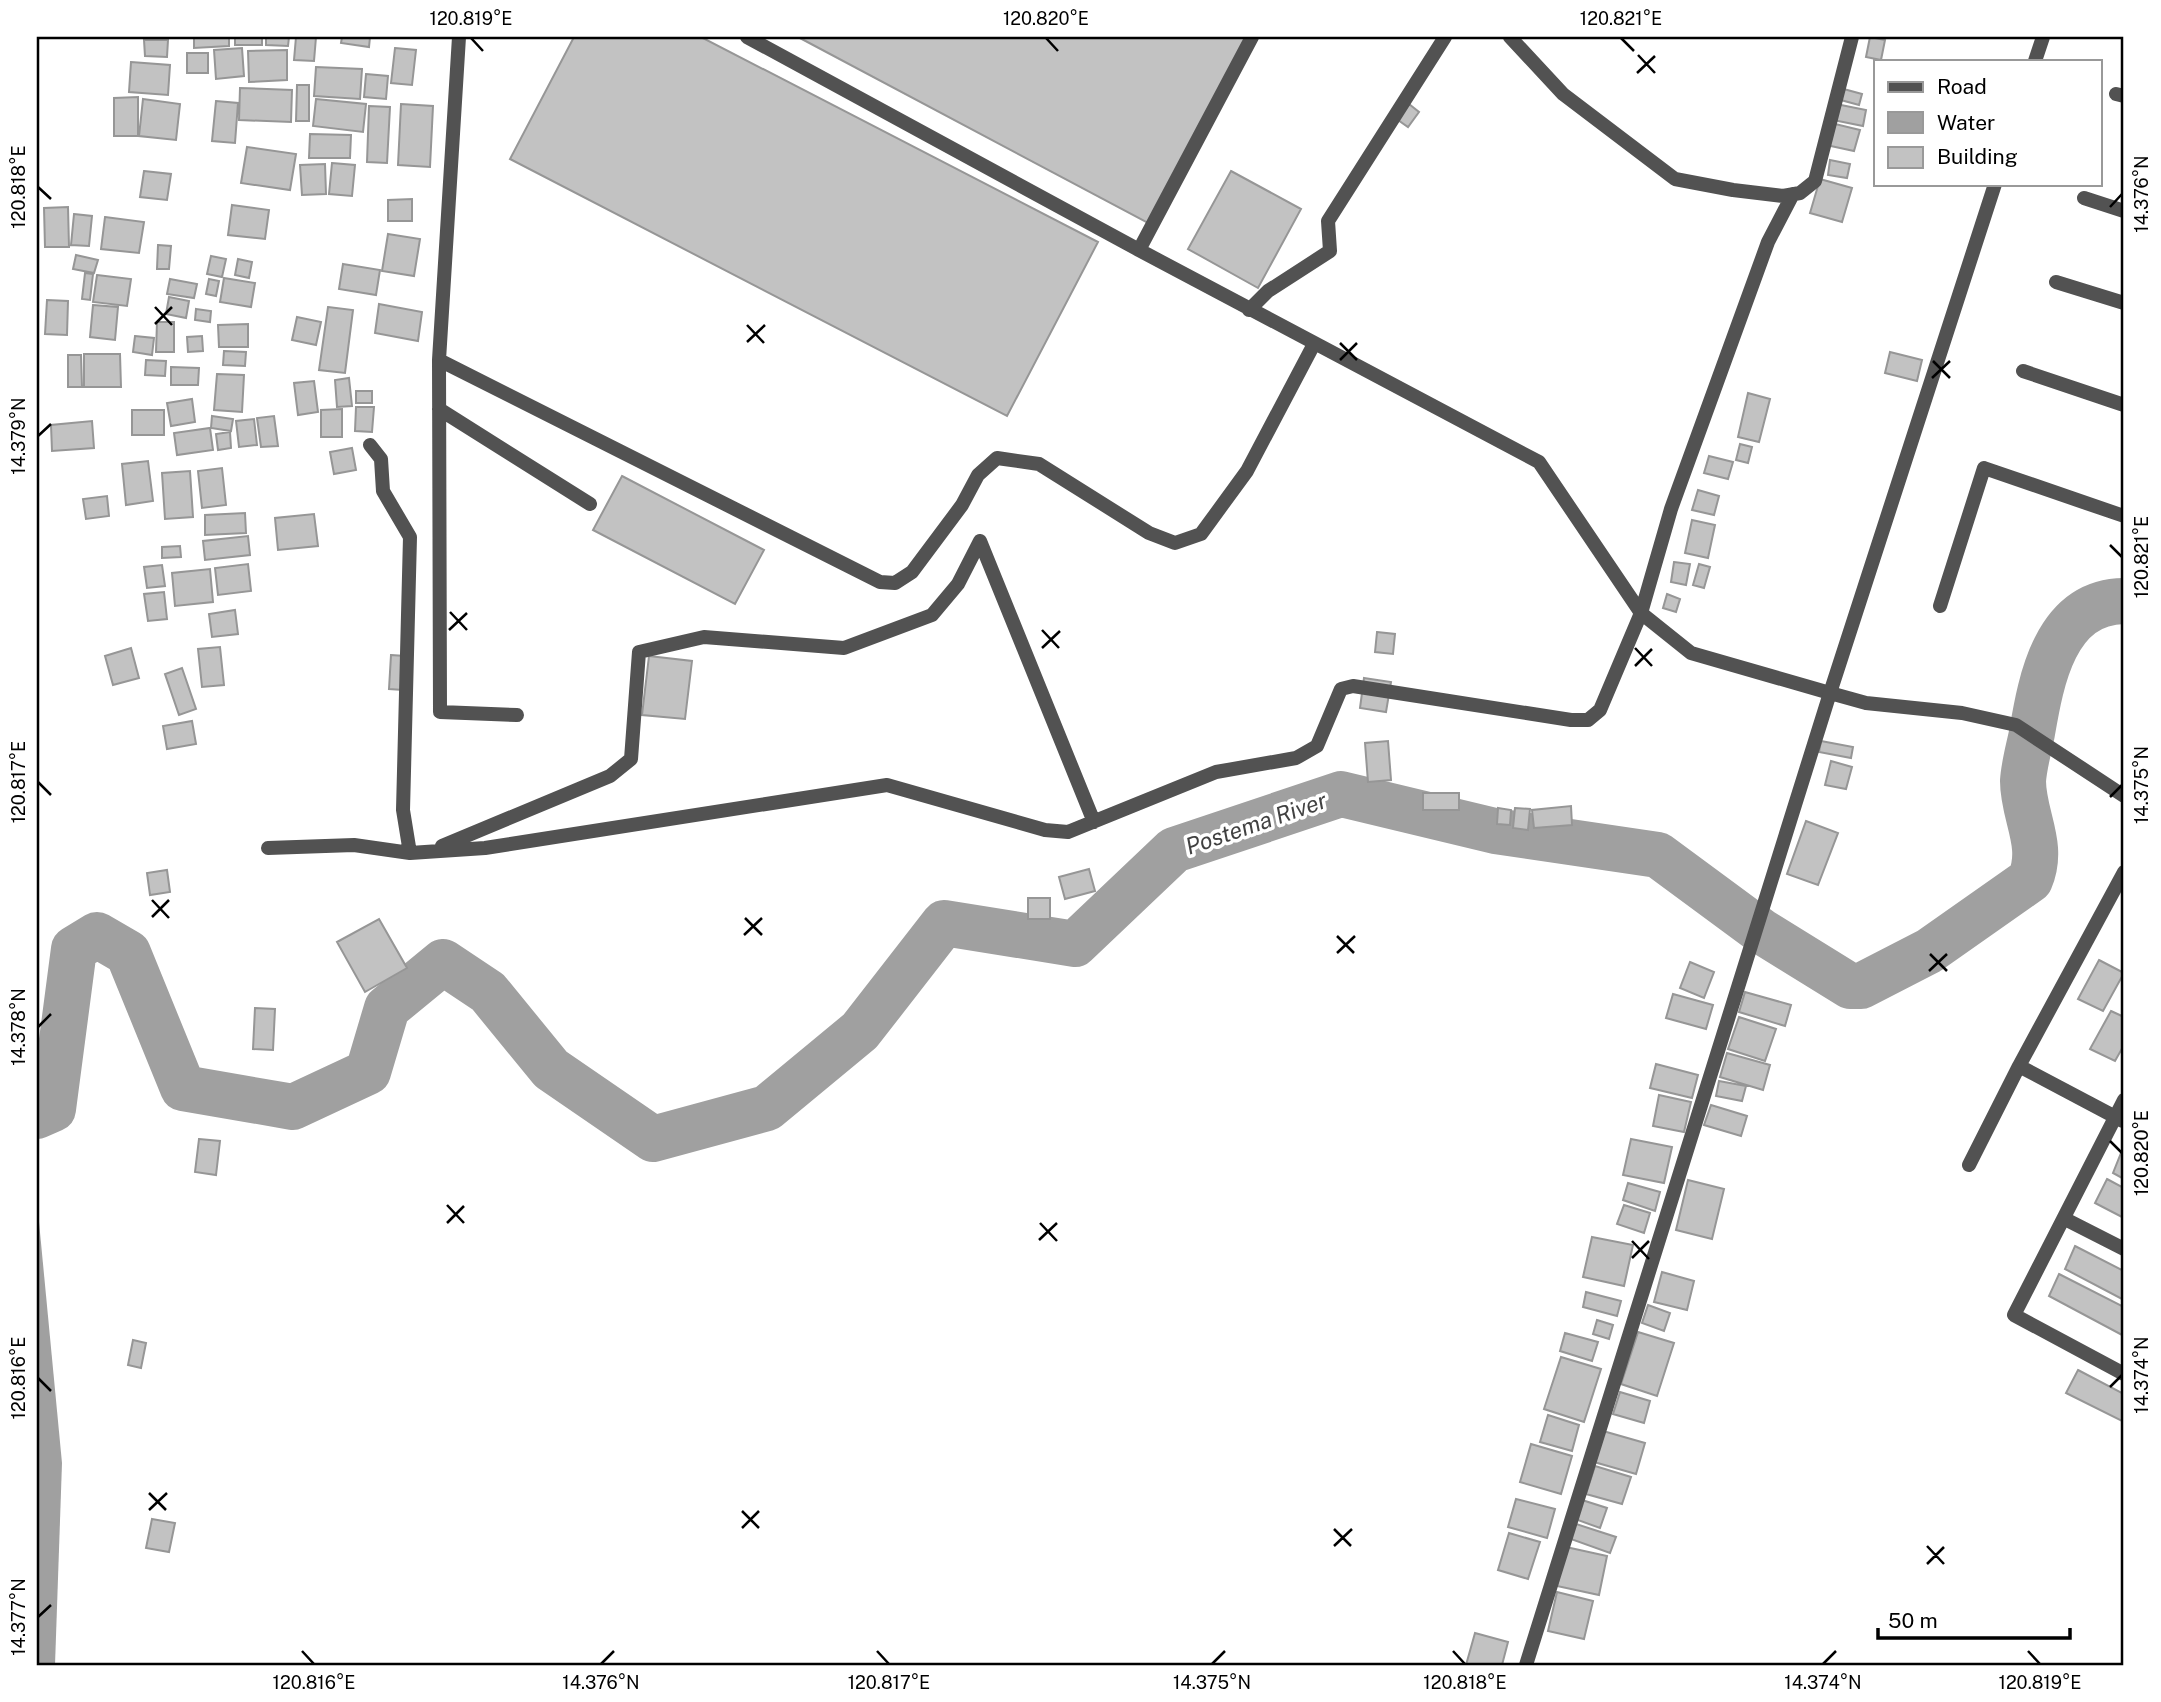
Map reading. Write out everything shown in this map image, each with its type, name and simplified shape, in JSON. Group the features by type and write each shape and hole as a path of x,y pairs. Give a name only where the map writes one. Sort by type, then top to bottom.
{"street":[{"path":"459,37 439,360 440,712 517,715"},
{"path":"747,37 1250,310 1539,462 1641,612 1691,653 1866,703 1962,713 2016,725 2124,796"},
{"path":"1139,250 1252,37"},
{"path":"1250,310 1268,291 1330,251 1328,221 1445,37"},
{"path":"1510,37 1563,94 1675,179 1733,190 1793,194 1809,188 1815,181 1852,37"},
{"path":"2035,60 2043,37"},
{"path":"1526,1665 1830,693 1995,186"},
{"path":"268,848 354,845 410,852 485,848 887,785 1045,830 1068,832 1216,772 1296,758 1317,746 1341,689 1353,686 1570,720 1588,720 1601,710 1641,612 1671,509 1768,243 1793,194"},
{"path":"2084,198 2124,211"},
{"path":"2056,282 2124,303"},
{"path":"439,360 880,582 895,583 912,572 962,505 978,475 998,458 1039,464 1158,536 1175,543 1201,534 1247,471 1314,344"},
{"path":"2024,371 2124,405"},
{"path":"439,409 590,504"},
{"path":"370,445 381,459 383,491 410,537 403,810 410,852"},
{"path":"1940,606 1984,468 2124,516"},
{"path":"431,850 610,776 631,759 639,652 704,637 844,648 932,615 958,584 981,541 1094,822"},
{"path":"1969,1165 2124,872"},
{"path":"2019,1066 2120,1120"},
{"path":"2124,1100 2120,1120 2014,1315 2124,1374"},
{"path":"2065,1219 2124,1250"}],"water":[{"path":"37,1201 62,1463 55,1665 37,1665"}],"building":[{"path":"194,37 229,37 229,46 194,48"},
{"path":"235,37 262,37 262,45 235,45"},
{"path":"266,37 289,37 288,46 266,45"},
{"path":"296,37 316,37 314,61 294,60"},
{"path":"342,37 370,37 369,47 341,43"},
{"path":"574,37 701,37 1098,242 1007,416 510,159"},
{"path":"798,37 1247,37 1148,223"},
{"path":"1870,37 1885,40 1881,60 1866,57"},
{"path":"144,40 168,40 167,57 145,56"},
{"path":"242,48 244,76 216,79 214,50"},
{"path":"395,48 416,50 412,85 391,83"},
{"path":"287,50 287,80 249,82 248,51"},
{"path":"187,53 208,53 208,73 187,73"},
{"path":"131,62 170,65 168,95 129,92"},
{"path":"316,67 362,69 360,99 314,96"},
{"path":"366,74 388,76 386,99 364,97"},
{"path":"297,85 309,85 309,121 296,121"},
{"path":"240,88 292,90 291,122 239,120"},
{"path":"1840,88 1862,94 1859,105 1837,99"},
{"path":"138,97 138,136 114,136 114,98"},
{"path":"143,99 180,104 176,140 139,136"},
{"path":"316,99 366,104 363,132 313,126"},
{"path":"216,101 238,103 235,143 212,141"},
{"path":"401,104 433,106 430,167 398,165"},
{"path":"1409,104 1419,112 1408,127 1398,120"},
{"path":"1836,104 1866,110 1863,126 1833,120"},
{"path":"369,106 390,107 387,163 367,162"},
{"path":"1831,123 1860,130 1854,151 1826,145"},
{"path":"310,134 351,135 350,158 309,158"},
{"path":"247,147 296,154 290,190 241,183"},
{"path":"1830,160 1850,164 1847,178 1828,175"},
{"path":"332,163 355,165 352,196 329,194"},
{"path":"325,164 326,194 302,195 300,165"},
{"path":"144,171 171,174 167,200 140,197"},
{"path":"1231,171 1301,209 1258,288 1188,249"},
{"path":"1820,179 1852,188 1842,222 1810,213"},
{"path":"412,199 412,221 388,221 388,200"},
{"path":"232,205 269,210 265,239 228,235"},
{"path":"68,207 69,247 45,247 44,208"},
{"path":"74,214 92,216 89,246 71,245"},
{"path":"105,217 144,222 139,253 101,249"},
{"path":"388,234 420,239 414,276 382,271"},
{"path":"158,245 171,246 169,269 157,269"},
{"path":"76,255 98,260 94,273 73,269"},
{"path":"211,256 226,259 222,277 207,274"},
{"path":"238,259 252,262 249,278 235,275"},
{"path":"343,264 380,270 376,295 339,289"},
{"path":"85,273 93,274 90,300 82,299"},
{"path":"97,275 131,279 127,306 93,302"},
{"path":"224,278 255,283 251,307 220,302"},
{"path":"170,279 197,284 194,298 167,294"},
{"path":"209,279 219,281 216,296 206,294"},
{"path":"169,297 189,301 186,318 166,314"},
{"path":"47,300 68,301 67,335 45,334"},
{"path":"379,304 422,312 418,341 375,333"},
{"path":"93,305 118,307 115,340 90,337"},
{"path":"328,307 353,310 345,373 319,370"},
{"path":"196,309 211,311 210,322 195,320"},
{"path":"297,317 321,322 316,345 292,340"},
{"path":"157,322 174,322 174,352 156,352"},
{"path":"248,324 248,347 219,347 218,325"},
{"path":"135,336 154,338 152,355 133,352"},
{"path":"202,336 203,351 188,352 187,337"},
{"path":"224,351 246,352 245,366 223,365"},
{"path":"1890,352 1922,360 1917,381 1885,373"},
{"path":"84,354 120,354 121,387 84,387"},
{"path":"68,355 81,355 82,387 68,387"},
{"path":"146,360 166,361 165,376 145,375"},
{"path":"171,367 199,368 198,385 171,385"},
{"path":"217,374 244,375 242,412 214,410"},
{"path":"349,378 352,406 337,407 335,380"},
{"path":"314,381 318,412 298,415 294,383"},
{"path":"356,391 372,391 372,403 356,403"},
{"path":"1748,393 1770,399 1759,442 1738,437"},
{"path":"192,399 195,422 171,426 167,403"},
{"path":"356,407 374,407 372,432 355,431"},
{"path":"342,409 342,437 321,437 321,410"},
{"path":"132,410 164,410 164,435 132,435"},
{"path":"212,416 233,419 231,431 211,428"},
{"path":"274,416 278,446 261,447 257,418"},
{"path":"254,419 257,445 239,447 236,421"},
{"path":"92,421 94,448 52,451 51,425"},
{"path":"210,428 213,450 177,455 174,433"},
{"path":"230,432 231,448 218,450 216,434"},
{"path":"1740,444 1752,447 1748,463 1736,460"},
{"path":"352,448 356,470 334,474 330,452"},
{"path":"1709,456 1733,462 1728,479 1704,473"},
{"path":"148,461 153,501 126,505 122,464"},
{"path":"222,468 226,505 202,508 198,471"},
{"path":"190,471 193,517 165,519 162,473"},
{"path":"622,476 764,550 735,604 593,530"},
{"path":"1698,490 1719,496 1714,515 1692,510"},
{"path":"107,496 109,516 86,519 83,499"},
{"path":"245,513 246,533 205,535 205,515"},
{"path":"314,514 318,546 278,550 275,518"},
{"path":"1692,520 1715,525 1708,558 1685,553"},
{"path":"248,536 250,555 205,560 203,541"},
{"path":"180,546 181,557 162,558 162,547"},
{"path":"1674,562 1690,564 1686,585 1671,582"},
{"path":"248,564 251,591 218,595 215,568"},
{"path":"1699,564 1710,567 1704,588 1693,585"},
{"path":"162,565 165,586 147,588 144,567"},
{"path":"210,569 213,602 175,606 172,573"},
{"path":"164,592 167,619 148,621 144,594"},
{"path":"1667,594 1680,599 1676,612 1663,608"},
{"path":"235,610 238,634 212,637 209,614"},
{"path":"1377,632 1395,634 1393,654 1375,652"},
{"path":"220,647 224,685 202,687 198,649"},
{"path":"131,648 139,678 113,685 105,656"},
{"path":"391,655 405,656 403,690 389,689"},
{"path":"649,656 692,661 685,719 642,715"},
{"path":"182,668 196,709 179,715 165,674"},
{"path":"1364,678 1391,682 1386,712 1360,708"},
{"path":"192,721 196,744 167,749 163,726"},
{"path":"1388,741 1391,780 1368,782 1365,743"},
{"path":"1821,741 1853,747 1851,758 1819,752"},
{"path":"1831,761 1852,767 1846,789 1825,785"},
{"path":"1423,793 1459,793 1459,810 1423,810"},
{"path":"1571,806 1572,825 1534,828 1532,810"},
{"path":"1498,808 1511,810 1510,825 1497,824"},
{"path":"1515,808 1530,809 1528,830 1513,828"},
{"path":"1806,821 1838,833 1818,885 1787,874"},
{"path":"1089,869 1095,891 1065,899 1059,877"},
{"path":"167,870 170,892 150,895 147,873"},
{"path":"1028,898 1050,898 1050,919 1028,919"},
{"path":"379,919 407,968 365,992 337,942"},
{"path":"2099,960 2124,973 2103,1011 2078,999"},
{"path":"1690,962 1714,972 1704,998 1680,988"},
{"path":"1745,992 1791,1005 1785,1026 1739,1012"},
{"path":"1673,994 1713,1005 1706,1029 1666,1018"},
{"path":"255,1008 275,1009 273,1050 253,1049"},
{"path":"2111,1011 2124,1017 2124,1045 2115,1061 2090,1049"},
{"path":"1739,1017 1776,1029 1765,1061 1728,1049"},
{"path":"1727,1053 1770,1065 1763,1090 1720,1077"},
{"path":"1656,1064 1698,1075 1692,1098 1650,1088"},
{"path":"1719,1081 1746,1086 1742,1101 1716,1096"},
{"path":"1659,1095 1691,1102 1684,1132 1653,1126"},
{"path":"1711,1105 1747,1116 1741,1136 1704,1125"},
{"path":"199,1139 220,1141 216,1175 195,1172"},
{"path":"1631,1139 1672,1147 1664,1183 1623,1175"},
{"path":"2124,1148 2124,1179 2113,1173"},
{"path":"2107,1179 2124,1188 2124,1218 2095,1203"},
{"path":"1688,1180 1724,1189 1712,1239 1676,1230"},
{"path":"1628,1183 1660,1192 1655,1211 1623,1200"},
{"path":"1624,1205 1650,1213 1644,1233 1617,1224"},
{"path":"1592,1237 1633,1245 1624,1286 1583,1277"},
{"path":"2075,1246 2124,1271 2124,1300 2065,1269"},
{"path":"1662,1272 1694,1281 1687,1310 1654,1302"},
{"path":"2059,1274 2124,1307 2124,1336 2049,1296"},
{"path":"1586,1292 1621,1301 1617,1316 1583,1307"},
{"path":"1648,1305 1670,1313 1664,1331 1642,1323"},
{"path":"1597,1320 1613,1325 1609,1339 1593,1334"},
{"path":"1638,1332 1674,1343 1657,1396 1621,1384"},
{"path":"1565,1333 1598,1342 1592,1361 1560,1351"},
{"path":"133,1340 146,1343 141,1368 128,1365"},
{"path":"1561,1357 1601,1369 1584,1422 1544,1409"},
{"path":"2078,1370 2124,1394 2124,1422 2066,1393"},
{"path":"1620,1392 1650,1401 1644,1423 1613,1414"},
{"path":"1548,1415 1579,1425 1572,1451 1540,1442"},
{"path":"1603,1431 1645,1443 1636,1474 1594,1462"},
{"path":"1531,1444 1572,1456 1561,1494 1520,1482"},
{"path":"1595,1466 1631,1477 1622,1504 1586,1494"},
{"path":"1516,1499 1555,1509 1547,1538 1508,1527"},
{"path":"1582,1500 1607,1508 1600,1528 1575,1519"},
{"path":"152,1519 175,1523 169,1552 146,1548"},
{"path":"1573,1523 1616,1537 1610,1553 1568,1538"},
{"path":"1509,1533 1540,1542 1528,1579 1498,1570"},
{"path":"1566,1547 1607,1556 1599,1595 1557,1586"},
{"path":"1557,1592 1593,1601 1584,1639 1548,1631"},
{"path":"1475,1633 1508,1642 1502,1665 1466,1665"}],"waterway":[{"name":"Postema River","path":"37,1116 53,1109 74,949 97,935 128,953 183,1088 293,1107 368,1072 387,1008 443,962 488,992 551,1069 653,1139 767,1108 860,1031 944,923 1075,944 1174,850 1341,794 1495,831 1658,855 1761,931 1850,986 1861,986 1929,951 2030,880 2035,855 2023,781 2040,690 2047,668 2067,629 2082,615 2101,605 2124,601"}]}
